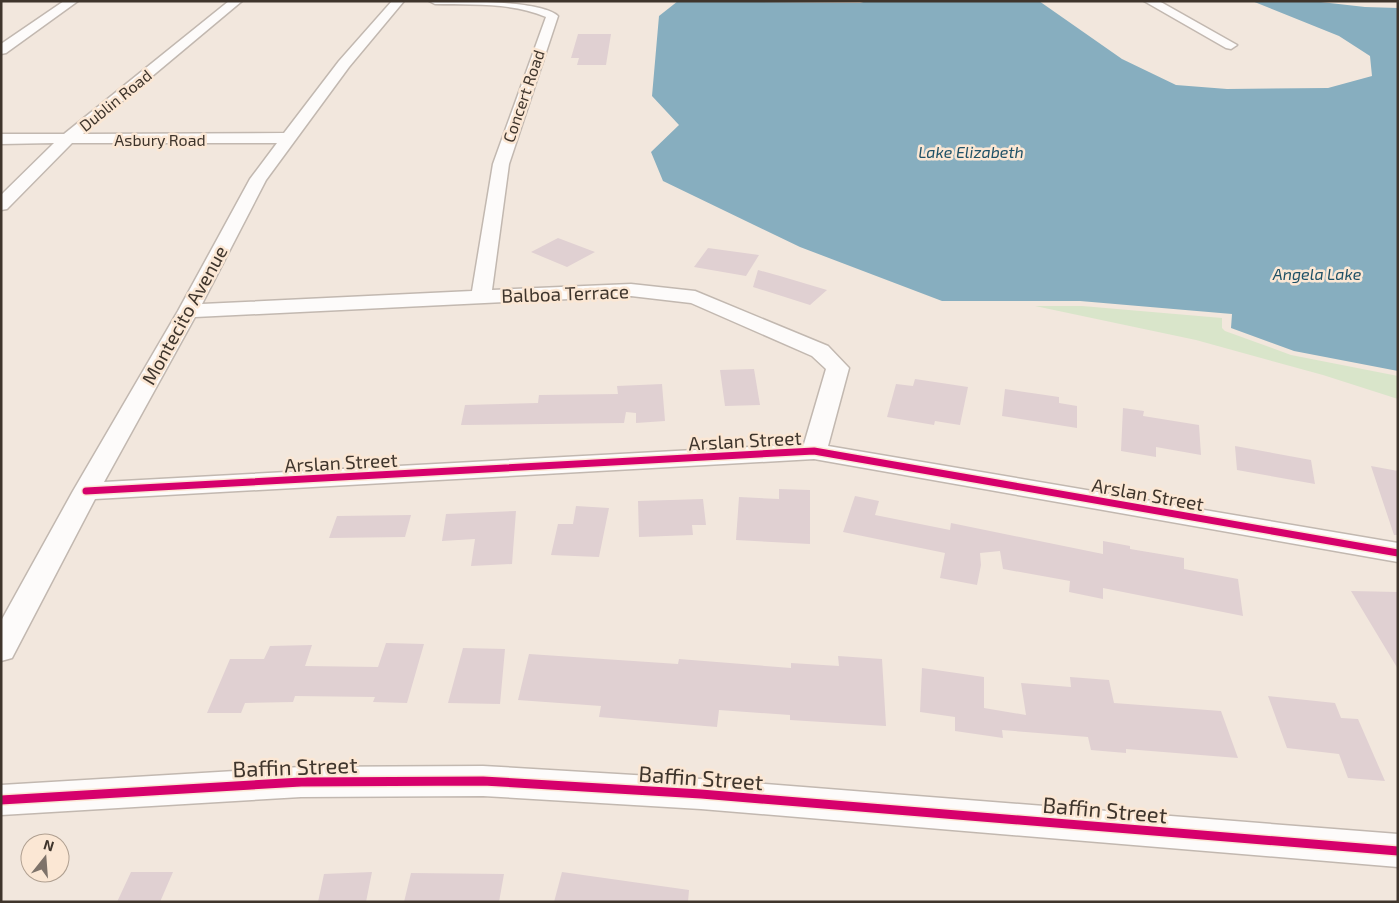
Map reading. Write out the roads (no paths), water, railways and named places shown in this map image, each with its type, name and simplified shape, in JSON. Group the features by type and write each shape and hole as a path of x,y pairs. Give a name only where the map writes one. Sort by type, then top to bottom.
{"street":[{"path":"3,48 72,1"},
{"name":"Dublin Road","path":"1,205 68,139 236,1"},
{"name":"Montecito Avenue","path":"1,650 86,491 188,311 258,179 344,64 398,1"},
{"name":"Concert Road","path":"436,1 525,5 545,10 552,16 501,164 481,296"},
{"path":"1150,1 1231,45"},
{"name":"Asbury Road","path":"1,140 288,138"},
{"name":"Balboa Terrace","path":"188,311 631,290 695,297 820,351 838,368 814,451"},
{"name":"Arslan Street","path":"86,491 814,451 1398,553"},
{"name":"Baffin Street","path":"1,800 301,782 484,782 721,796 1268,839 1398,852"}],"water":[{"name":"Lake Elizabeth","path":"678,1 860,3 867,1 1039,1 1122,59 1176,85 1227,89 1328,88 1372,76 1370,56 1339,36 1252,1 1312,1 1365,7 1398,8 1398,371 1294,351 1231,328 1232,314 1080,301 942,301 800,247 663,181 651,152 679,125 652,96 659,16"}],"water label":[{"name":"Angela Lake","path":"1317,273"}]}
